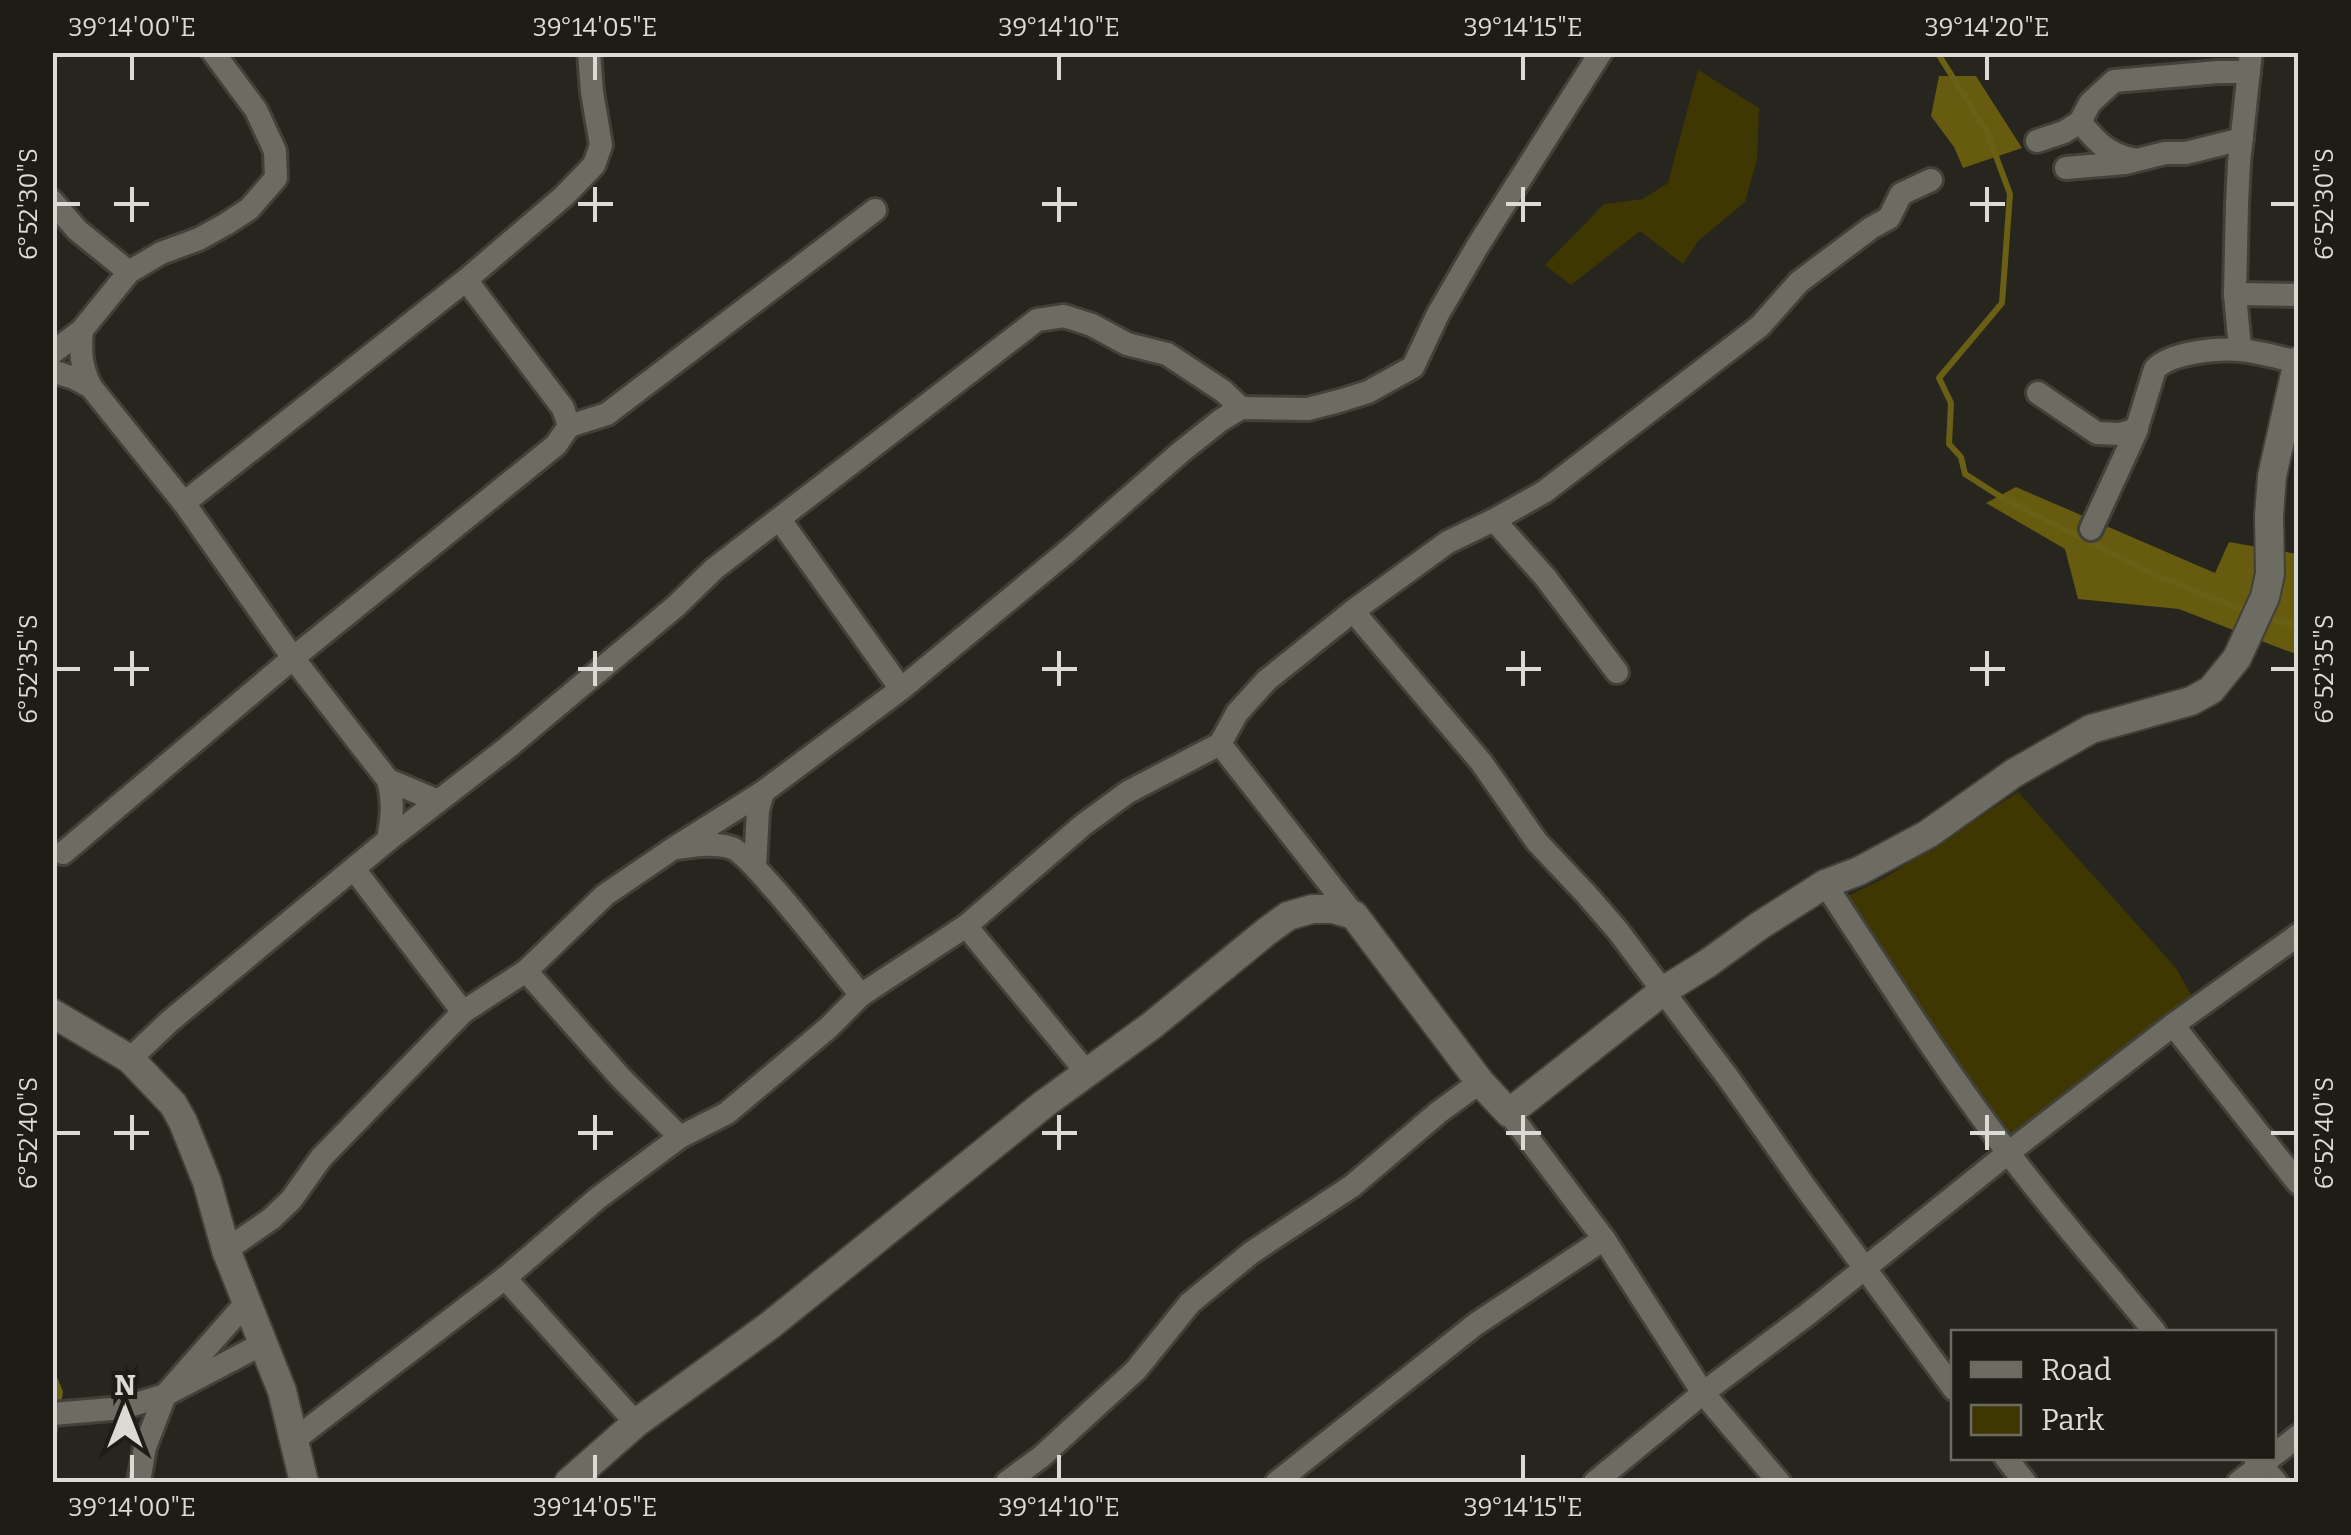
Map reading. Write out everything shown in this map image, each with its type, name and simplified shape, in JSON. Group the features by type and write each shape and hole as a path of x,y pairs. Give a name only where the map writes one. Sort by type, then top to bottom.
{"street":[{"path":"52,353 82,330 129,272 249,210 276,178 275,150 256,110 212,52"},
{"path":"184,502 466,280 564,196 594,165 601,145 589,52"},
{"path":"226,1250 291,1200 321,1158 463,1012 526,971 605,895 763,792 901,689 1221,420 1241,408 1308,409 1368,392 1413,367 1477,247 1601,52"},
{"path":"2037,141 2080,122 2090,103 2122,79 2250,62 2236,204 2235,294 2240,350"},
{"path":"2080,122 2112,154 2142,160"},
{"path":"2066,168 2142,160 2242,139"},
{"path":"294,1440 505,1278 598,1198 680,1138 726,1113 828,1028 861,995 966,926 1083,825 1128,792 1220,744 1237,713 1267,680 1448,542 1544,492 1760,326 1799,282 1889,218 1901,194 1931,180"},
{"path":"52,201 77,230 129,272"},
{"path":"63,853 556,445 569,426 607,414 875,210"},
{"path":"466,280 563,408 569,426"},
{"path":"2235,294 2298,295"},
{"path":"130,1058 388,840 536,724 714,569 1037,320 1064,316 1127,344 1168,354 1241,408"},
{"path":"82,330 80,350 84,375 91,387 184,502 294,658 388,780 392,797 388,840"},
{"path":"1509,1114 1664,992 1825,884 1859,871 1928,834 2014,772 2091,730 2190,701 2211,690 2237,658 2265,597 2270,574 2272,476 2298,361 2240,350 2190,353 2159,364 2137,429 2091,529"},
{"path":"52,371 91,387"},
{"path":"2038,393 2097,433 2120,434 2137,429"},
{"path":"780,520 901,689"},
{"path":"1494,520 1545,577 1618,672"},
{"path":"1353,612 1481,762 1537,842 1618,931 1951,1384"},
{"path":"1220,744 1604,1239 1702,1393 1779,1482"},
{"path":"388,780 438,801"},
{"path":"755,867 758,810 763,792"},
{"path":"674,848 734,848 755,867 861,995"},
{"path":"354,870 463,1012"},
{"path":"1825,884 1927,1040 2008,1152 2152,1330"},
{"path":"569,1482 636,1423 769,1326 1044,1104 1088,1074 1288,916 1312,909 1354,915"},
{"path":"966,926 1088,1074"},
{"path":"1595,1482 2008,1152 2174,1024 2298,935"},
{"path":"526,971 680,1138"},
{"path":"52,1013 130,1058 172,1104 183,1122 226,1250 282,1391 304,1482"},
{"path":"2174,1024 2298,1183"},
{"path":"1007,1482 1041,1457 1136,1370 1190,1303 1251,1253 1352,1186 1480,1082"},
{"path":"1277,1482 1476,1324 1604,1239"},
{"path":"505,1278 636,1423"},
{"path":"139,1482 146,1447 166,1395 247,1302"},
{"path":"52,1414 123,1408 166,1395 264,1343"},
{"path":"2276,1455 2298,1436"},
{"path":"2008,1460 2025,1482"},
{"path":"2238,1482 2267,1463"}],"green space":[{"path":"1698,70 1759,108 1757,159 1745,202 1698,241 1683,264 1640,231 1571,285 1545,265 1604,204 1643,199 1668,183"},
{"path":"2018,792 2176,968 2193,998 2013,1138 1951,1063 1840,900 1886,877"}],"shaded area":[{"path":"1939,76 1976,76 2022,148 1963,168 1954,147 1931,116"},
{"path":"2016,487 2215,573 2229,542 2298,554 2298,655 2179,609 2078,599 2065,549 1986,503"}],"waterway":[{"path":"1937,52 1987,132 2010,194 2002,303 1939,378 1951,403 1949,444 1961,457 1965,474 2001,497 2158,576 2250,613"},
{"path":"2266,618 2298,625"},
{"path":"52,1373 60,1392 52,1448"}]}
